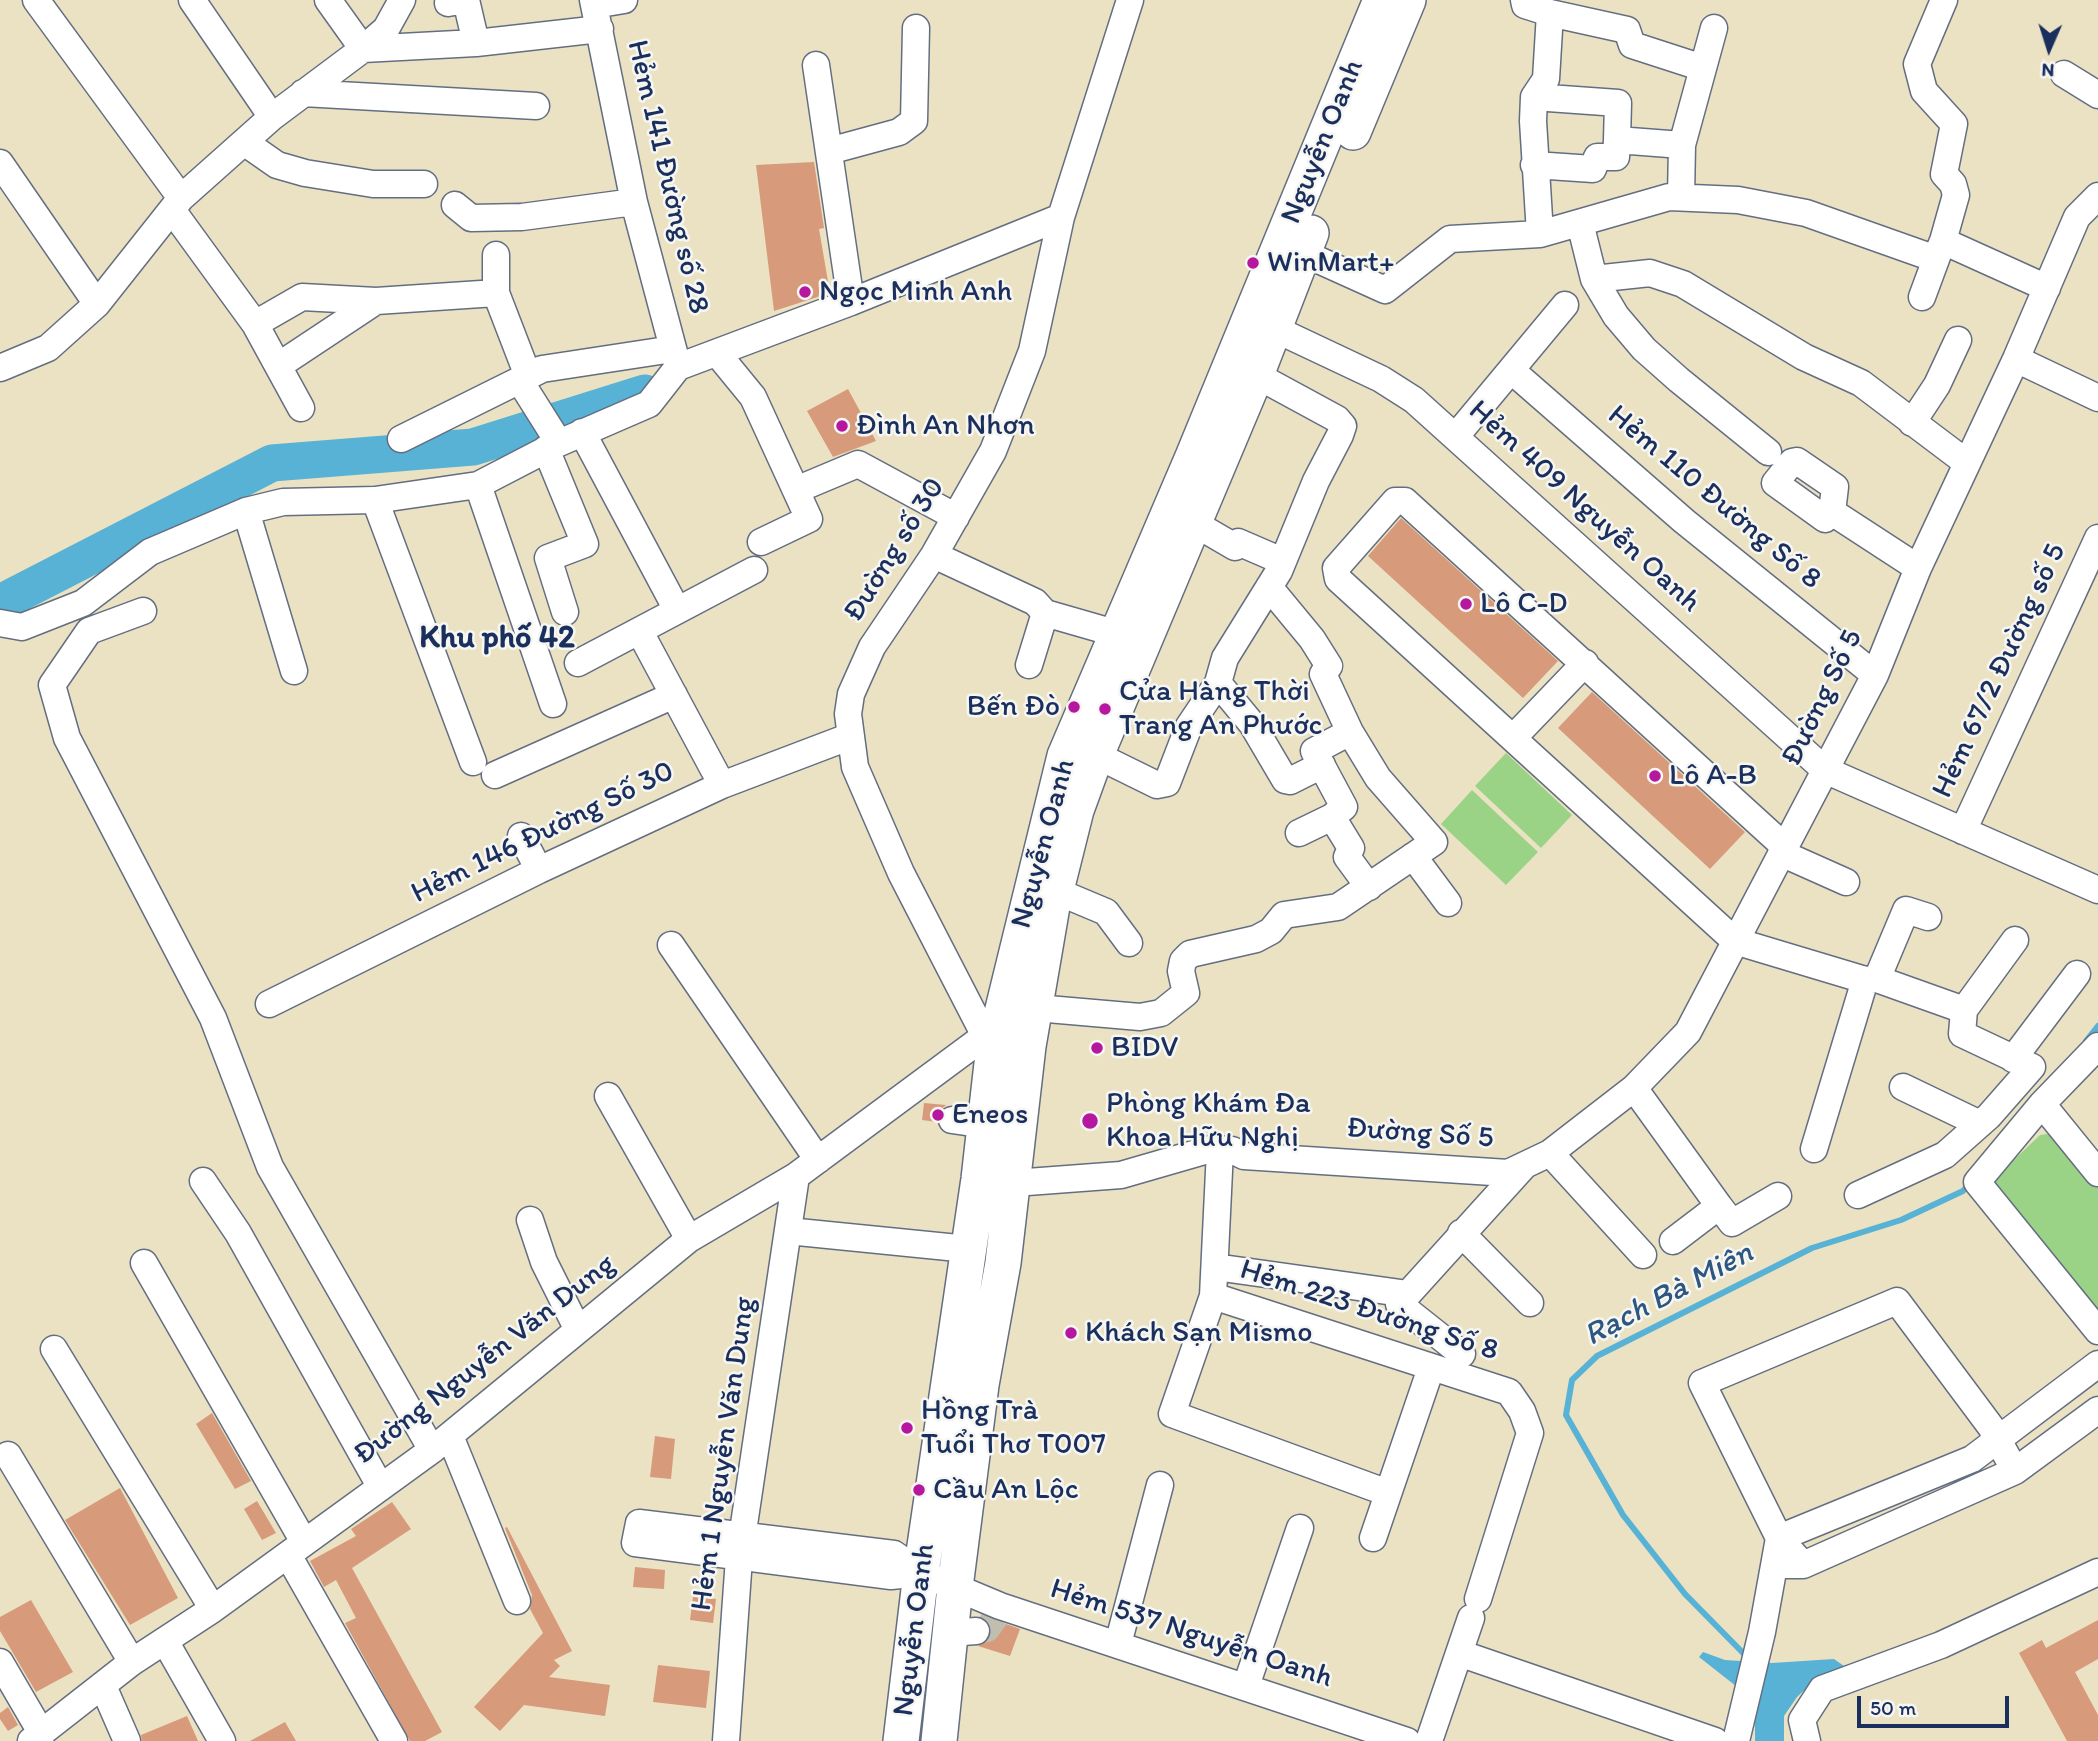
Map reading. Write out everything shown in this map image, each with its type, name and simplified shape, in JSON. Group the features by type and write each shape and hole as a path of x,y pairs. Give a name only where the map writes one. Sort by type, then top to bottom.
{"main road":[{"name":"Nguyễn Oanh","path":"901,1741 921,1573 979,1179 970,1117 1002,1044 1065,756 1381,0"},
{"name":"Nguyễn Oanh","path":"939,1741 963,1632 955,1587 981,1385 1014,1183 1002,1044 1035,1008 1056,891 1076,810 1096,755 1256,375 1303,253 1408,0"},
{"path":"979,1179 1014,1183"}],"street":[{"path":"36,0 255,324 301,408"},
{"path":"192,0 272,117"},
{"path":"328,0 363,49"},
{"path":"0,368 48,348 97,303 176,204 272,117 386,29 402,0"},
{"path":"448,3 466,0 476,43"},
{"path":"363,49 476,43 596,11 624,0"},
{"name":"Đường số 30","path":"1002,1044 901,873 855,767 848,714 851,694 873,647 934,555 993,451 1032,351 1060,217 1130,0"},
{"path":"1524,0 1525,5 1550,13 1627,30 1632,45 1703,68"},
{"path":"1922,297 1956,195 1953,184 1944,174 1954,124 1924,91 1917,64 1944,0"},
{"name":"Hẻm 141 Đường số 28","path":"596,11 634,202 676,358"},
{"path":"1540,234 1534,165 1534,97 1546,79 1550,13"},
{"path":"829,151 899,132 914,121 916,28"},
{"path":"1675,197 1682,145 1714,28"},
{"path":"816,65 851,302"},
{"path":"2064,74 2098,95"},
{"path":"303,93 536,106"},
{"path":"1534,97 1618,103 1616,157 1597,157 1593,169 1534,165"},
{"path":"1617,140 1682,145"},
{"path":"244,142 277,165 305,173 373,184 424,184"},
{"path":"0,163 97,303"},
{"name":"Đường Số 5","path":"1014,1183 1121,1175 1211,1149 1226,1150 1243,1142 1511,1160 1523,1167 1550,1153 1634,1087 1688,1032 1875,674 1919,568 2047,288 2087,223 2098,196"},
{"path":"1303,253 1385,290 1450,239 1540,234 1675,197 1738,200 1806,213 1939,250 2047,288"},
{"path":"455,205 471,218 484,218 522,217 634,202"},
{"path":"401,439 542,369 717,353 1060,217"},
{"path":"1580,223 1594,279 1616,316 1644,349 1768,452"},
{"path":"496,256 496,293 524,379 556,434 677,610"},
{"path":"1594,279 1650,273 1683,285 1804,357 1861,383 1967,463"},
{"path":"255,324 302,297 376,301 496,293"},
{"path":"278,366 376,301"},
{"path":"1456,436 1565,305"},
{"name":"Hẻm 409 Nguyễn Oanh","path":"1275,329 1381,379 1414,400 1825,770 2097,887"},
{"path":"1912,423 1937,385 1958,340"},
{"path":"717,353 753,397 809,519 761,542"},
{"path":"0,623 22,627 83,603 150,552 246,511 283,502 376,500 478,485 556,434 649,404 676,358"},
{"path":"2016,359 2098,398"},
{"name":"Hẻm 110 Đường Số 8","path":"1511,370 1684,521 1875,674"},
{"path":"1096,755 1157,785 1167,783 1189,726 1218,683 1225,658 1269,587 1343,426 1337,419 1256,375"},
{"path":"556,434 585,544 548,558 565,612"},
{"path":"796,490 858,464 956,517"},
{"path":"478,485 553,704"},
{"path":"376,500 484,768 674,695"},
{"path":"1846,882 1783,850 1585,663 1405,501 1395,501 1336,568 1338,579 1735,941 1871,979 1965,1010"},
{"path":"246,511 294,671"},
{"path":"1832,512 1919,568"},
{"path":"1192,522 1235,547 1238,542 1284,554"},
{"name":"Hẻm 67/2 Đường số 5","path":"1963,831 2098,538"},
{"path":"934,555 1035,602 1045,613 1118,634"},
{"path":"578,663 754,570"},
{"path":"1035,1008 1140,1017 1161,1013 1186,993 1181,971 1183,961 1190,954 1256,939 1271,931 1283,915 1338,906 1369,887 1434,839 1378,778 1350,732 1323,674 1329,666 1312,639 1269,587"},
{"path":"143,611 89,631 52,684 67,738 213,1018 270,1167 441,1443 517,1601"},
{"path":"1029,665 1045,613"},
{"path":"639,632 722,785"},
{"path":"1513,738 1585,663"},
{"path":"1218,683 1252,724 1285,780 1290,781 1322,765"},
{"path":"1299,833 1332,817 1344,807 1315,748 1350,732"},
{"name":"Hẻm 146 Đường Số 30","path":"270,1004 539,870 722,785 851,736"},
{"path":"1332,817 1351,848 1348,857 1369,887"},
{"path":"522,836 539,870"},
{"path":"1413,856 1448,902"},
{"path":"1056,891 1106,912 1129,943"},
{"path":"1814,1149 1871,979 1906,910 1928,918"},
{"path":"1858,1195 1945,1155 1980,1124 2032,1067 1962,1034 1965,1010 2015,940"},
{"path":"671,945 818,1160"},
{"path":"2014,1059 2077,974"},
{"name":"Đường Nguyễn Văn Dung","path":"36,1737 132,1662 213,1609 441,1443 689,1239 796,1176 1002,1044"},
{"path":"2098,1046 2042,1104 1977,1182 2098,1331"},
{"path":"1634,1087 1732,1223 1778,1196"},
{"path":"1903,1087 1980,1124"},
{"path":"607,1096 689,1239"},
{"path":"2042,1104 2098,1173"},
{"name":"Hẻm 223 Đường Số 8","path":"1226,1150 1213,1296 1509,1392 1522,1412 1530,1433 1459,1653"},
{"path":"1550,1153 1643,1255"},
{"path":"1462,1354 1399,1304 1523,1167"},
{"name":"Hẻm 1 Nguyễn Văn Dung","path":"726,1741 740,1547 796,1176"},
{"path":"203,1181 238,1233 380,1486"},
{"path":"1673,1241 1720,1206"},
{"path":"530,1220 544,1262 579,1330"},
{"path":"788,1231 968,1249"},
{"path":"1461,1233 1530,1303"},
{"path":"144,1263 296,1549 394,1741"},
{"name":"Hẻm 223 Đường Số 8","path":"1215,1266 1408,1294"},
{"path":"1213,1296 1172,1414 1388,1493"},
{"path":"1803,1565 1779,1538 1702,1383 1897,1301 1998,1440 2015,1471"},
{"path":"54,1349 213,1609"},
{"path":"1779,1538 1972,1459 2098,1364"},
{"path":"1373,1538 1431,1368"},
{"path":"1774,1566 1803,1565 2015,1471 2098,1410"},
{"path":"8,1455 132,1662"},
{"path":"1118,1644 1160,1485"},
{"path":"1246,1686 1300,1528"},
{"path":"1429,1741 1459,1653 1729,1740 1762,1632 1779,1538"},
{"path":"740,1547 891,1576 921,1573"},
{"path":"1807,1741 1802,1720 1822,1689 1941,1645 2098,1572"},
{"name":"Hẻm 537 Nguyễn Oanh","path":"921,1573 999,1610 1118,1644 1246,1686 1389,1738"},
{"path":"165,1640 222,1741"},
{"path":"0,1662 36,1737"},
{"path":"103,1686 127,1741"}],"green space":[{"path":"1506,753 1572,815 1541,848 1475,786"},
{"path":"1472,790 1538,852 1506,885 1441,824"},
{"path":"2040,1135 2054,1137 2098,1187 2098,1318 1996,1190 1994,1181 1998,1175"}],"water":[{"path":"1703,1652 1725,1660 1772,1663 1834,1659 1847,1671 1817,1678 1797,1697 1784,1716 1784,1741 1755,1741 1755,1701 1699,1657"}],"building":[{"path":"814,162 824,228 819,229 830,293 774,311 756,165"},
{"name":"Đình An Nhơn","path":"848,389 876,441 833,457 807,411"},
{"name":"Lô C-D","path":"1401,518 1558,661 1523,698 1368,556"},
{"name":"Lô A-B","path":"1592,692 1745,832 1710,869 1558,728"},
{"path":"924,1103 946,1105 939,1111 937,1122 922,1120"},
{"path":"212,1413 251,1481 235,1489 196,1424"},
{"path":"655,1436 675,1439 671,1479 650,1477"},
{"path":"120,1488 178,1598 130,1625 65,1520"},
{"path":"257,1501 276,1533 262,1540 244,1509"},
{"path":"392,1502 411,1529 352,1568 442,1732 425,1741 410,1741 345,1623 356,1618 336,1580 324,1587 310,1561 356,1536 351,1529"},
{"path":"507,1527 572,1651 554,1660 560,1666 549,1677 610,1685 605,1716 524,1705 500,1731 474,1707 543,1633 530,1609 532,1595 505,1528"},
{"path":"635,1567 665,1570 664,1589 633,1587"},
{"path":"693,1597 716,1599 713,1623 690,1620"},
{"path":"31,1600 73,1672 36,1692 0,1631 0,1617"},
{"path":"981,1616 1020,1629 1010,1656 978,1646 990,1638 992,1630 989,1622"},
{"path":"2098,1620 2098,1659 2075,1672 2098,1715 2098,1741 2067,1741 2019,1653 2042,1640 2046,1648"},
{"path":"658,1665 710,1671 706,1708 653,1702"},
{"path":"8,1707 18,1725 8,1731 0,1719 0,1713"},
{"path":"187,1716 198,1741 142,1741 141,1735"},
{"path":"285,1722 296,1741 250,1741"}],"waterway":[{"path":"0,603 272,463 473,447 645,393"},
{"name":"Rạch Bà Miên","path":"2086,1041 2098,1026"},
{"name":"Rạch Bà Miên","path":"1749,1659 1685,1594 1623,1515 1566,1415 1572,1380 1597,1356 1812,1248 1901,1220 1963,1191 1970,1182"}],"tunnel":[{"path":"976,1631 987,1629 998,1614"}],"place":[{"name":"WinMart+","path":"1253,263"},
{"name":"Ngọc Minh Anh","path":"805,292"},
{"name":"Đình An Nhơn","path":"842,426"},
{"name":"Lô C-D","path":"1466,604"},
{"name":"Bến Đò","path":"1074,707"},
{"name":"Cửa Hàng Thời Trang An Phước","path":"1105,709"},
{"name":"Lô A-B","path":"1655,776"},
{"name":"BIDV","path":"1097,1048"},
{"name":"Eneos","path":"938,1115"},
{"name":"Phòng Khám Đa Khoa Hữu Nghị","path":"1090,1121"},
{"name":"Khách Sạn Mismo","path":"1071,1333"},
{"name":"Hồng Trà Tuổi Thơ T007","path":"907,1428"},
{"name":"Cầu An Lộc","path":"919,1490"}],"district":[{"name":"Khu phố 42","path":"497,639"}]}
